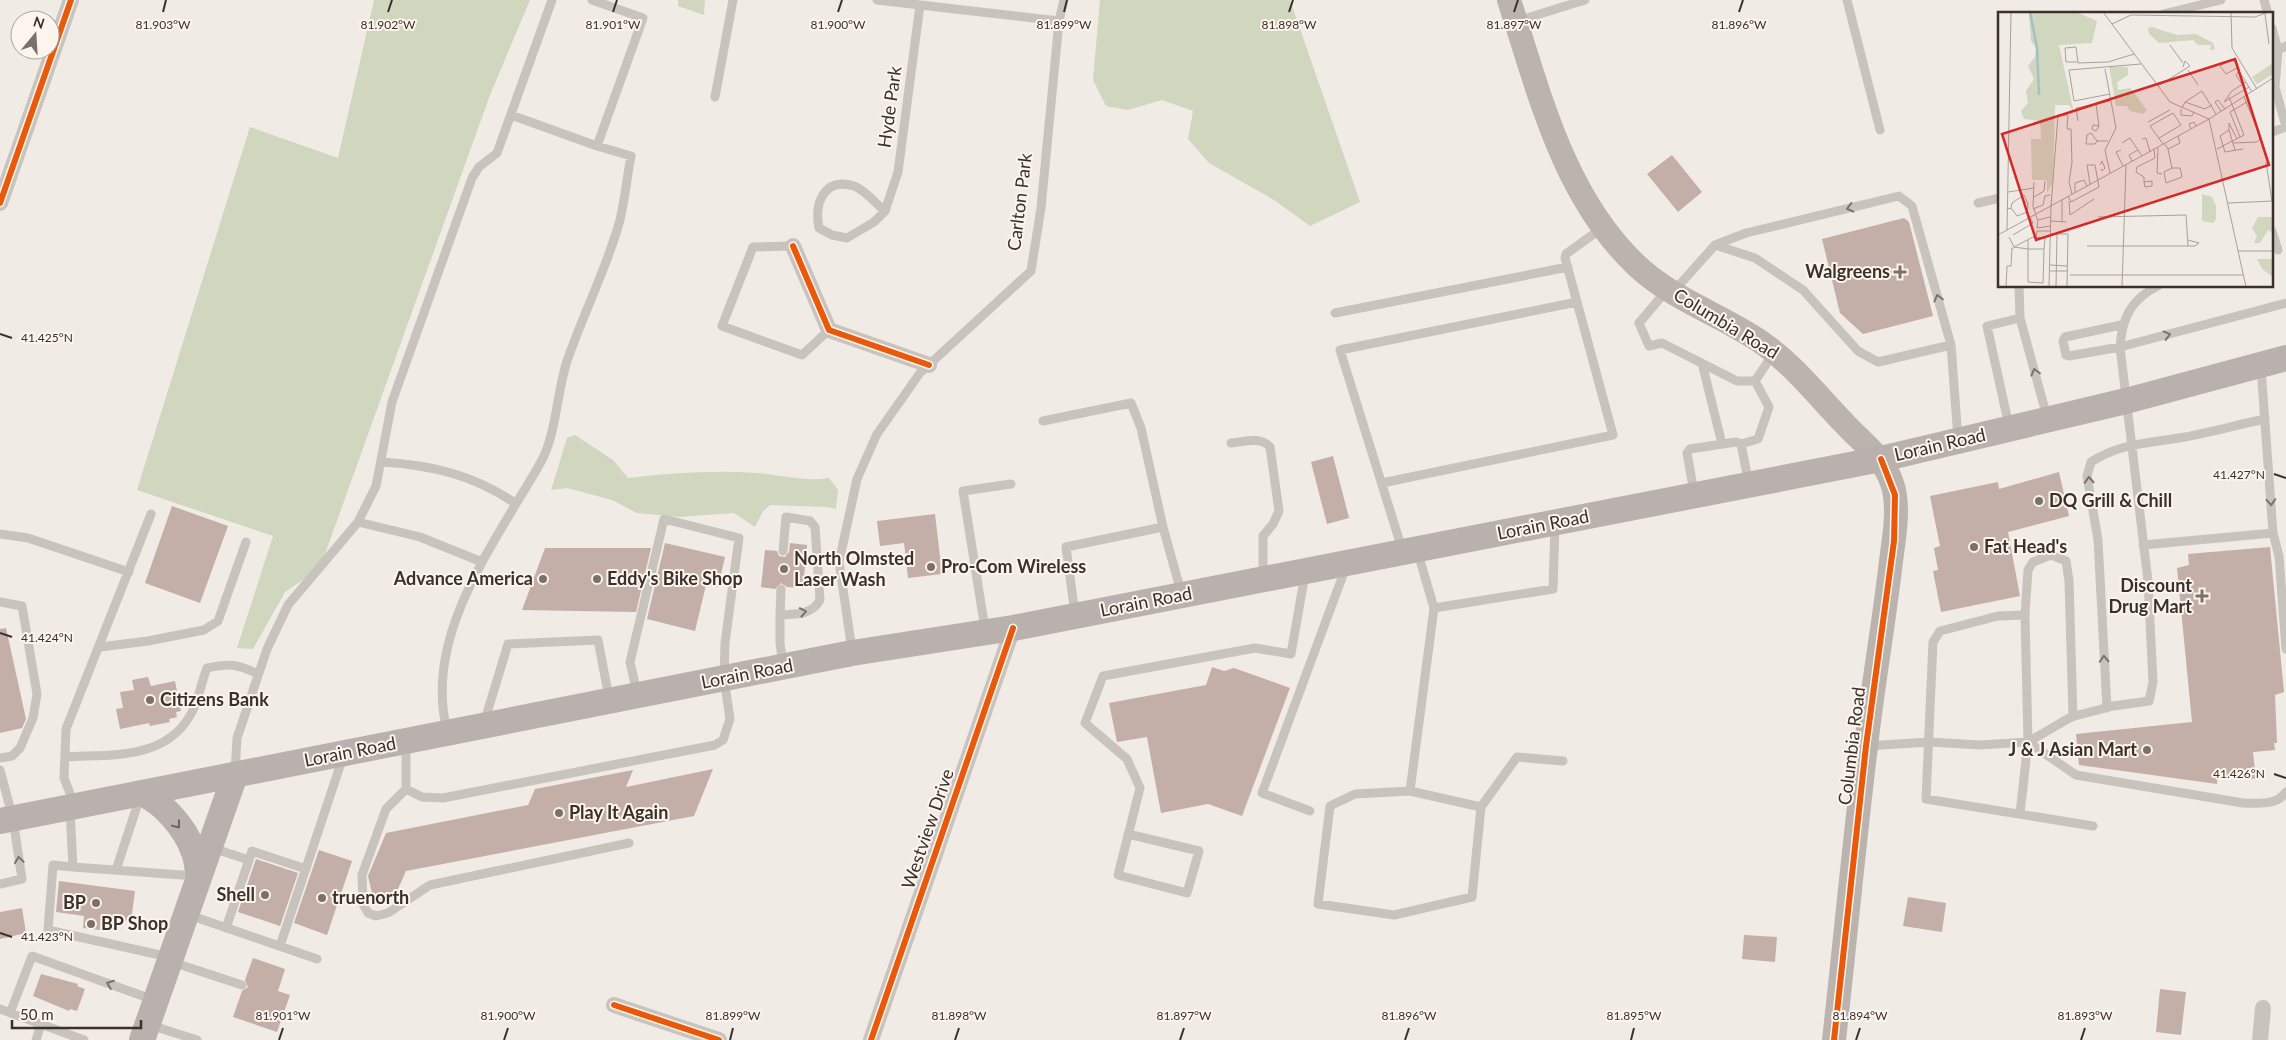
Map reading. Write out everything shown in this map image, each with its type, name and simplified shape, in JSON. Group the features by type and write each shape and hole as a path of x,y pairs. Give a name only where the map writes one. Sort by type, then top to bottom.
{"main road":[{"name":"Columbia Road","path":"1513,11 1564,159 1584,199 1603,228 1636,265 1670,291 1754,337 1775,351 1803,377 1842,422 1881,459 1895,495 1894,541 1866,746 1834,1040"},
{"name":"Lorain Road","path":"6,820 784,666 852,653 1013,628 1881,459 2126,401 2286,358"},
{"path":"149,1022 235,775"},
{"path":"141,793 150,797 168,812 185,835 194,850 199,877"}],"street":[{"path":"0,203 71,0"},
{"path":"793,246 829,330 929,365"},
{"name":"Westview Drive","path":"871,1040 1013,628"},
{"path":"614,1005 719,1040"},
{"path":"2260,1040 2263,1008"}],"lane":[{"path":"235,775 237,738 267,649 288,605 358,522 376,486 392,402 472,178 479,167 497,153 552,0"},
{"path":"592,0 643,18 597,146"},
{"path":"715,97 733,0"},
{"path":"877,0 1059,21"},
{"name":"Carlton Park","path":"852,653 839,562 857,479 877,434 920,373 1031,271 1041,208 1059,21 1064,0"},
{"path":"1513,11 1585,0"},
{"path":"1847,0 1880,130"},
{"path":"2171,12 2221,0"},
{"name":"Hyde Park","path":"885,211 898,172 920,5"},
{"path":"2274,32 2282,48 2274,87 2286,127 2274,131"},
{"path":"447,733 441,710 448,651 458,614 482,562 543,457 552,429 567,363 620,220 631,156 597,146 511,115"},
{"path":"840,184 856,187 885,211 874,222 847,238 832,235 820,228 816,214 820,199 828,188 840,184"},
{"path":"1755,382 1738,381 1662,343 1648,346 1639,323 1715,245 1746,233 1899,196 1912,206 1950,345 1958,441"},
{"path":"1978,203 1998,198"},
{"path":"1382,483 1612,436 1566,254 1603,228"},
{"path":"2274,236 2279,250"},
{"path":"1715,245 1755,258 1803,290 1858,351 1878,362 1950,345"},
{"path":"793,246 753,247 722,326 802,355 829,330"},
{"path":"1335,313 1568,267"},
{"path":"2020,288 2020,318 2048,419"},
{"path":"1866,746 1894,746 1930,742 1980,745 2028,742 2073,717 2107,708 2149,701 2153,682 2148,581 2120,347 2121,325 2142,294 2154,288"},
{"path":"1410,791 1434,608 1382,483 1340,350 1577,302"},
{"path":"2121,325 2065,337 2063,341 2066,355 2120,347 2286,304"},
{"path":"2010,428 1987,326 2020,318"},
{"path":"1755,382 1775,351"},
{"path":"1702,363 1722,444"},
{"path":"2261,366 2273,533 2279,556 2286,649"},
{"path":"1694,495 1687,453 1690,449 1736,442 1741,444 1758,439 1769,407 1755,382"},
{"path":"1044,421 1131,403 1141,428 1163,527 1181,595"},
{"path":"2107,708 2098,540 2087,476 2091,462 2104,453 2132,445 2180,438 2265,418"},
{"path":"1231,443 1255,440 1266,442 1270,447 1279,511 1274,524 1263,536 1263,579"},
{"path":"1741,444 1749,485"},
{"path":"382,462 442,469 472,479 516,504"},
{"path":"985,632 963,491 1011,484"},
{"path":"73,866 72,807 64,778 66,729 152,514"},
{"path":"780,615 815,609 820,600 815,527 810,521 786,517 783,551"},
{"path":"406,788 422,797 443,798 715,745 724,740 730,719 724,678 725,643 739,538 664,520 630,662 637,695"},
{"path":"358,522 420,537 482,562"},
{"path":"1434,608 1553,589 1555,522"},
{"path":"1075,616 1066,547 1163,527"},
{"path":"2143,545 2273,533"},
{"path":"0,534 28,538 129,572"},
{"path":"100,647 148,641 204,630 218,621 246,542"},
{"path":"2020,814 2028,742 2025,615 2028,570 2033,562 2050,555 2066,560 2069,581 2073,717"},
{"path":"1310,811 1262,793 1348,562"},
{"path":"1128,834 1198,851 1187,893 1118,875 1128,834 1140,788 1128,759 1085,723 1103,676 1255,648 1291,654 1305,571"},
{"path":"781,589 780,643 784,666"},
{"path":"0,602 22,606 37,694 33,718 20,748 12,756 0,758"},
{"path":"2025,615 1998,616 1940,631 1933,642 1926,799 2093,826"},
{"path":"484,726 508,644 598,640 610,701"},
{"path":"65,757 138,753 162,745 174,736 194,708 207,668 229,663 239,665 258,674"},
{"path":"406,741 406,788 386,809 362,875 363,904 368,912 376,916 388,913 430,885 629,842"},
{"path":"2028,742 2076,774 2243,803 2271,803 2283,797 2286,792"},
{"path":"280,946 345,753"},
{"path":"1481,807 1410,791 1355,794 1330,806 1318,904 1394,915 1472,897 1481,807 1517,757 1563,761"},
{"path":"0,770 6,820 22,880 0,884"},
{"path":"116,870 141,793"},
{"path":"210,847 249,860"},
{"path":"226,928 252,851 306,869"},
{"path":"199,877 53,865 48,930 170,960 242,985"},
{"path":"186,914 317,959"},
{"path":"10,1013 32,956 149,1022 197,1040"},
{"path":"0,1009 84,1040"},
{"path":"36,1040 41,1024"}],"green space":[{"path":"374,0 530,0 490,95 320,568 285,592 253,649 237,648 273,536 137,490 250,127 338,158"},
{"path":"678,0 705,0 704,15 678,6"},
{"path":"1100,0 1290,0 1360,202 1310,226 1274,200 1209,163 1188,139 1193,111 1162,100 1128,110 1106,106 1093,80"},
{"path":"575,435 613,460 628,478 676,473 724,472 756,473 802,479 829,478 838,490 836,509 770,505 763,511 755,527 734,513 679,517 637,513 612,500 567,488 551,490 567,438"}],"building":[{"path":"1672,155 1702,192 1678,212 1647,174"},
{"name":"Walgreens","path":"1904,218 1909,222 1933,316 1863,334 1840,313 1822,239"},
{"path":"1333,456 1349,518 1327,524 1311,462"},
{"name":"Fat Head's","path":"2059,472 2069,516 2008,532 2020,596 1941,612 1933,571 1938,570 1934,548 1940,546 1930,496 1998,482 1999,489"},
{"path":"172,506 228,526 200,603 145,583"},
{"path":"935,514 942,574 908,578 904,543 880,546 877,521"},
{"path":"665,543 725,557 718,587 706,585 695,631 647,619"},
{"name":"North Olmsted Laser Wash","path":"790,543 807,545 803,588 787,587 781,583 775,589 761,587 765,550 777,551 779,556 785,557 789,552"},
{"path":"2270,547 2284,692 2275,695 2277,743 2274,743 2275,750 2253,752 2256,779 2218,775 2217,784 2079,765 2076,734 2192,722 2177,568 2189,565 2188,554"},
{"name":"Eddy's Bike Shop","path":"545,548 651,548 636,612 522,610"},
{"path":"6,628 26,719 22,728 0,733 0,629"},
{"path":"1212,667 1224,671 1234,668 1290,688 1242,816 1208,804 1161,813 1147,737 1117,742 1109,703 1206,685"},
{"name":"Citizens Bank","path":"148,677 151,686 175,681 181,711 176,712 177,717 169,719 170,722 150,726 149,723 120,729 116,709 123,708 120,692 134,690 132,680"},
{"path":"713,769 694,816 406,871 394,898 374,902 368,876 386,833 528,805 535,789 633,770 626,787"},
{"path":"319,850 352,861 327,935 294,923"},
{"path":"256,859 298,873 280,926 238,912"},
{"path":"59,881 135,891 131,921 101,918 100,930 83,928 84,916 56,912"},
{"path":"1908,897 1946,903 1942,932 1903,926"},
{"path":"22,908 26,933 0,939 0,912"},
{"path":"1744,935 1777,937 1775,962 1742,959"},
{"path":"253,958 285,969 278,991 290,995 277,1032 233,1017 242,991 248,987 245,980"},
{"path":"41,974 78,984 77,986 85,989 77,1011 70,1009 69,1011 33,996"},
{"path":"2160,989 2186,992 2181,1035 2156,1032"}],"cycle path":[{"path":"0,203 71,0"},
{"path":"793,246 829,330 929,365"},
{"path":"1834,1040 1866,746 1894,541 1895,495 1881,459"},
{"path":"871,1040 1013,628"},
{"path":"614,1005 719,1040"}],"place":[{"name":"Walgreens","path":"1900,272"},
{"name":"DQ Grill & Chill","path":"2039,501"},
{"name":"Fat Head's","path":"1974,547"},
{"name":"Pro-Com Wireless","path":"931,567"},
{"name":"North Olmsted Laser Wash","path":"784,569"},
{"name":"Advance America","path":"543,579"},
{"name":"Eddy's Bike Shop","path":"597,579"},
{"name":"Discount Drug Mart","path":"2202,596"},
{"name":"Citizens Bank","path":"150,700"},
{"name":"J & J Asian Mart","path":"2147,750"},
{"name":"Play It Again","path":"559,813"},
{"name":"Shell","path":"265,895"},
{"name":"truenorth","path":"322,898"},
{"name":"BP","path":"96,903"},
{"name":"BP Shop","path":"91,924"}]}
